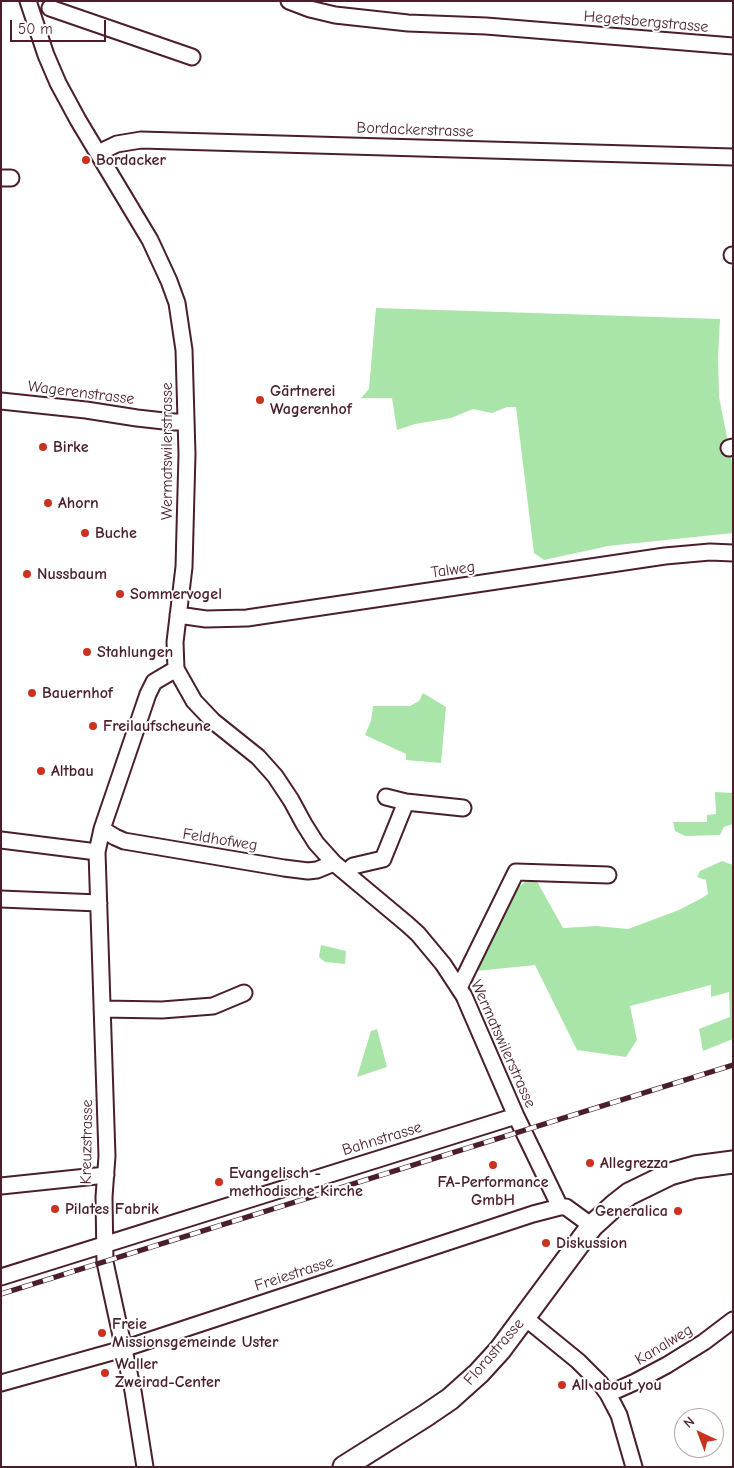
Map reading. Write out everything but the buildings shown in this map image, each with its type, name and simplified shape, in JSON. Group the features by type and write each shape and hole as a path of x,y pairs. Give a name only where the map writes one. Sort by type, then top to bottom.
{"main road":[{"name":"Florastrasse","path":"344,1467 425,1416 468,1384 500,1350 592,1226 629,1194 670,1174 695,1167 733,1162"}],"street":[{"name":"Wermatswilerstrasse","path":"28,1 46,55 58,83 150,240 169,280 177,303 184,350 187,454 184,567 175,642 176,669 194,701 213,722 258,757 275,776 316,842 334,862 418,934 460,988 516,1116 557,1197 560,1207"},
{"name":"Hegetsbergstrasse","path":"289,1 310,9 335,15 408,23 486,26 733,46"},
{"path":"36,21 54,5 192,57"},
{"name":"Bordackerstrasse","path":"98,153 117,144 141,140 733,157"},
{"name":"Wagerenstrasse","path":"1,401 185,422"},
{"name":"Talweg","path":"178,615 206,619 247,618 665,556 710,552 733,553"},
{"name":"Kreuzstrasse","path":"145,1467 133,1391 104,1262 104,1197 107,1156 97,852 102,829 154,682 176,669"},
{"path":"386,797 406,802 463,808"},
{"path":"346,872 353,866 383,859 406,802"},
{"name":"Feldhofweg","path":"102,829 124,841 284,868 308,871 325,868 334,862"},
{"path":"1,840 97,852"},
{"path":"460,988 516,872 608,875"},
{"path":"1,899 99,903"},
{"path":"102,1009 162,1010 213,1006 244,993"},
{"name":"Bahnstrasse","path":"1,1277 516,1116"},
{"path":"1,1186 106,1175"},
{"path":"560,1207 566,1207 573,1211 592,1226"},
{"name":"Freiestrasse","path":"1,1382 123,1349 532,1214 560,1207"},
{"path":"524,1317 578,1361 591,1373 608,1394 619,1415 634,1467"},
{"name":"Kanalweg","path":"608,1394 667,1365 704,1342 733,1320"}],"green space":[{"path":"376,308 720,319 718,357 719,397 733,467 733,533 608,546 544,560 534,553 516,407 507,407 492,413 473,409 451,418 415,424 397,430 392,398 361,398 369,389"},
{"path":"423,693 446,707 441,763 406,760 406,754 365,735 371,721 373,706 410,706 419,701"},
{"path":"715,792 733,793 733,824 724,827 720,835 685,836 675,831 673,822 707,822 707,815 716,814"},
{"path":"722,861 733,865 733,1039 703,1051 699,1029 730,1017 729,992 711,997 711,985 630,1006 637,1040 626,1057 577,1050 535,965 476,971 518,888 527,880 535,878 563,928 596,926 628,929 679,910 708,894 706,880 697,877 700,871"},
{"path":"321,945 346,951 345,964 325,962 319,957"},
{"path":"377,1029 387,1067 357,1077 371,1031"}],"railway":[{"path":"1,1294 733,1065"}],"place":[{"name":"Bordacker","path":"86,160"},
{"name":"Gärtnerei Wagerenhof","path":"260,400"},
{"name":"Birke","path":"43,447"},
{"name":"Ahorn","path":"48,503"},
{"name":"Buche","path":"85,533"},
{"name":"Nussbaum","path":"27,574"},
{"name":"Sommervogel","path":"120,594"},
{"name":"Stahlungen","path":"87,652"},
{"name":"Bauernhof","path":"32,693"},
{"name":"Freilaufscheune","path":"93,726"},
{"name":"Altbau","path":"41,771"},
{"name":"Allegrezza","path":"590,1163"},
{"name":"FA-Performance GmbH","path":"493,1165"},
{"name":"Evangelisch - methodische Kirche","path":"219,1182"},
{"name":"Pilates Fabrik","path":"55,1209"},
{"name":"Generalica","path":"678,1211"},
{"name":"Diskussion","path":"546,1243"},
{"name":"Freie Missionsgemeinde Uster","path":"102,1333"},
{"name":"Waller Zweirad-Center","path":"105,1373"},
{"name":"All about you","path":"562,1385"}]}
